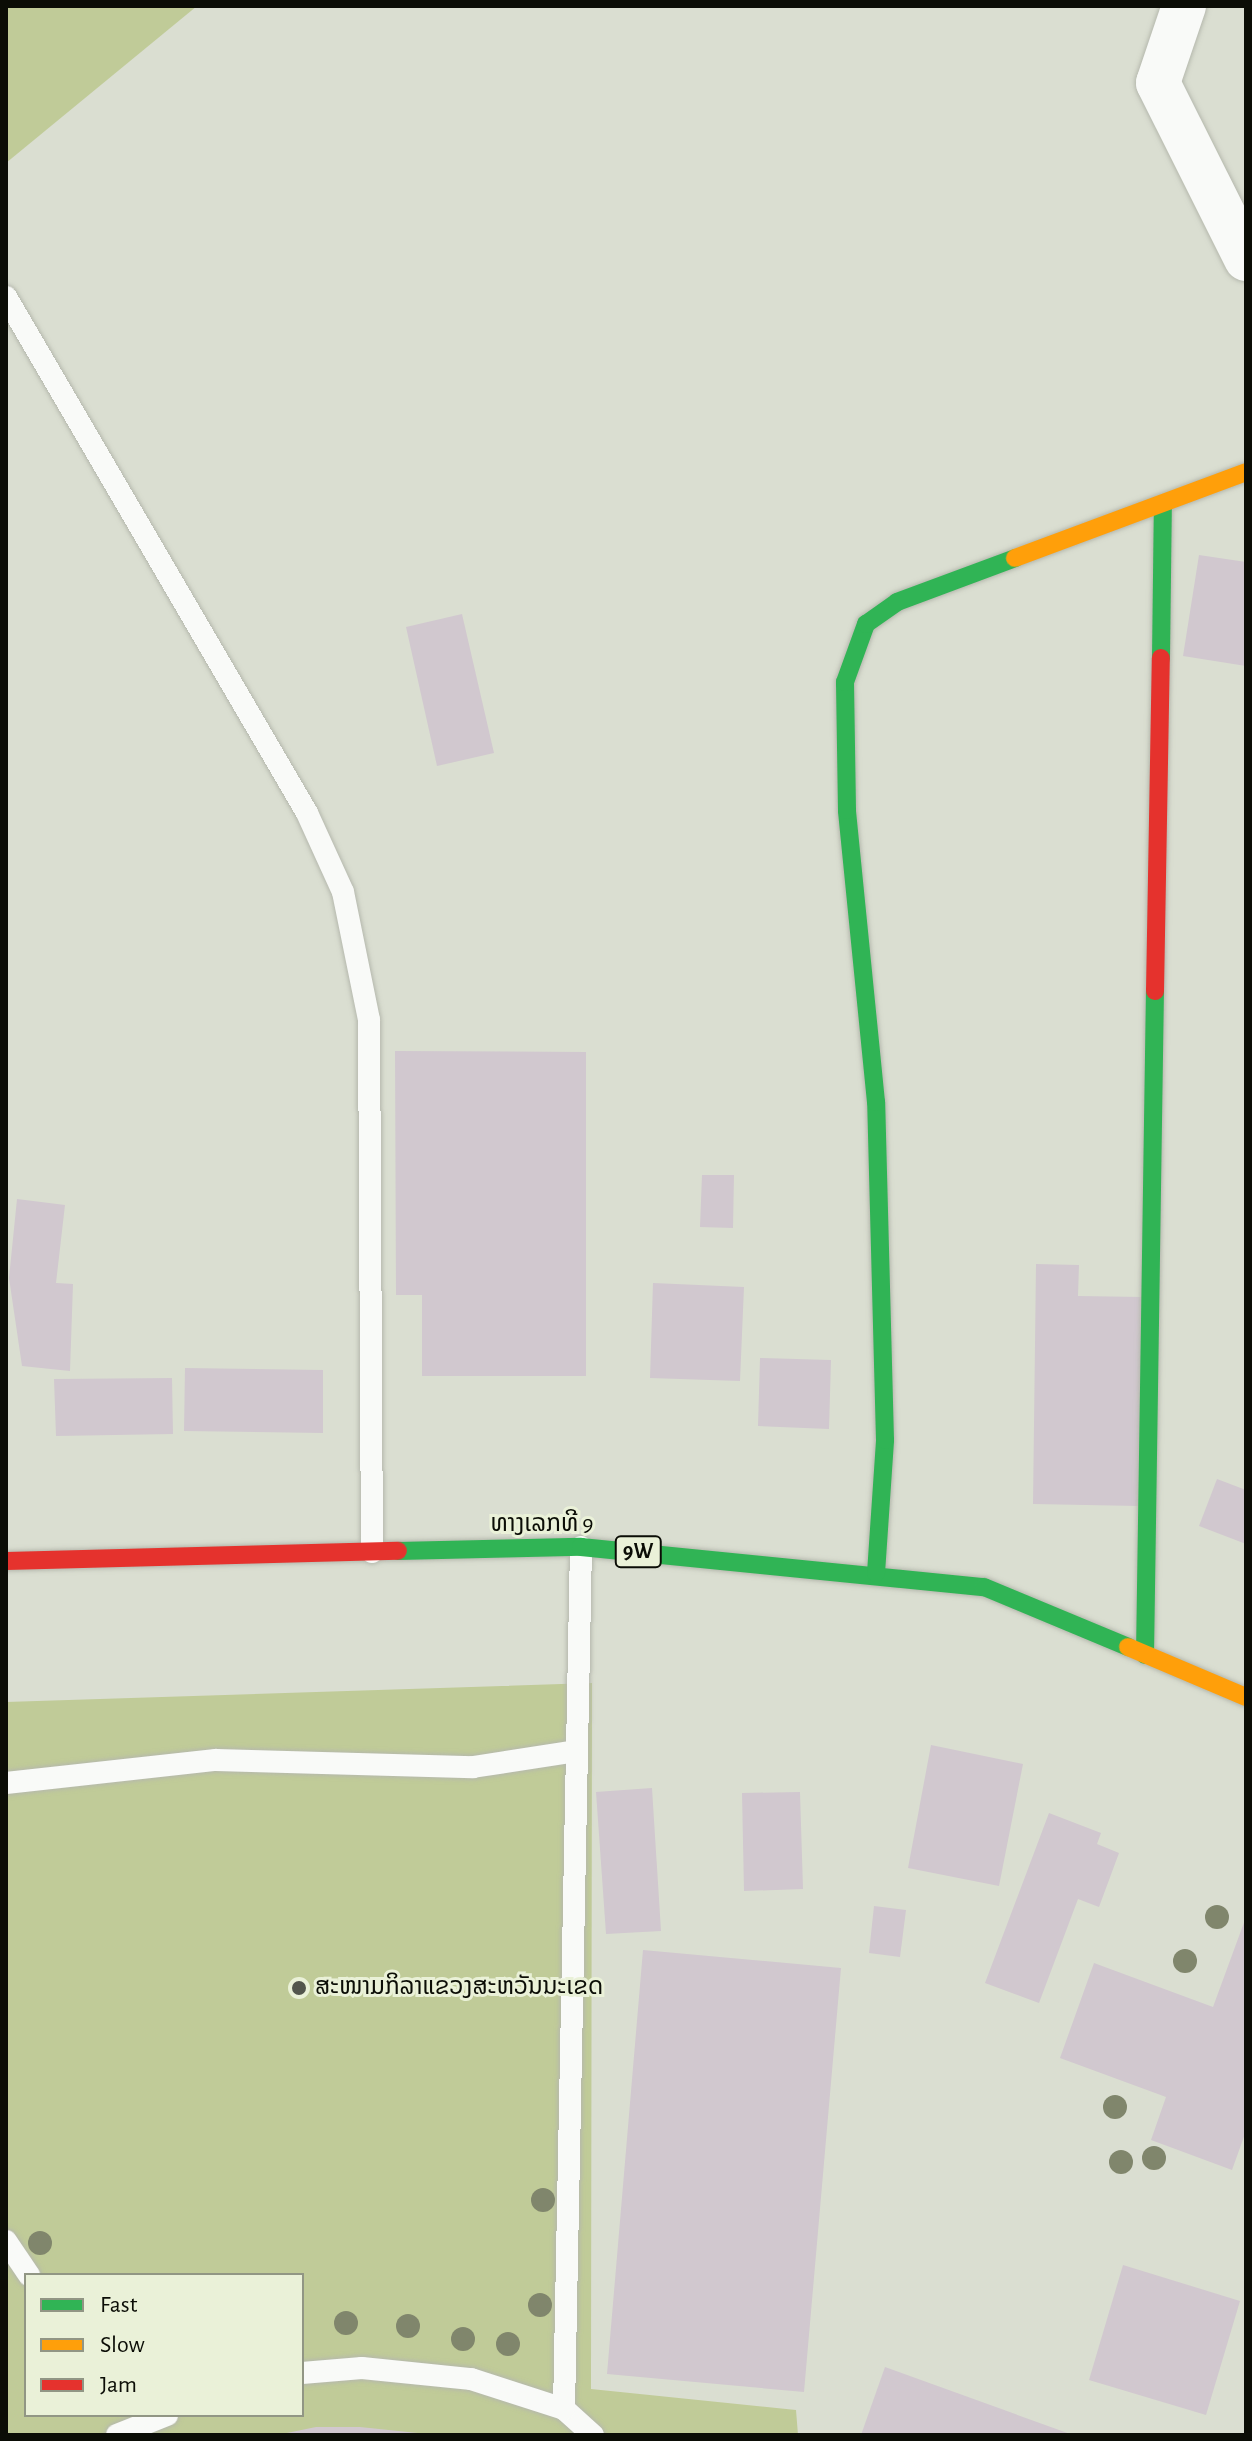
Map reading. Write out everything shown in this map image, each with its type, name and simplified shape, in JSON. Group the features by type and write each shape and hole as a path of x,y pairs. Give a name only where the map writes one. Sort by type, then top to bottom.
{"street":[{"path":"1184,6 1158,83 1246,259"},
{"path":"876,1573 885,1440 876,1102 847,810 845,682 853,645 866,624 897,602 1246,472"},
{"path":"1145,1655 1163,505"},
{"name":"ທາງເລກທີ 9","path":"6,1561 581,1547 876,1573 984,1587 1246,1697"}],"lane":[{"path":"6,297 307,813 343,892 369,1020 372,1552"},
{"path":"564,2409 581,1547"},
{"path":"6,1783 216,1760 473,1767 576,1751"},
{"path":"6,2241 28,2273"},
{"path":"304,2373 362,2368 471,2379 564,2409 593,2435"},
{"path":"123,2426 159,2417"}],"green space":[{"path":"6,6 197,6 6,163"},
{"name":"ສະໜາມກິລາແຂວງສະຫວັນນະເຂດ","path":"592,1683 591,2389 796,2410 798,2435 6,2435 6,1702"}],"building":[{"path":"1199,555 1246,562 1246,666 1183,656"},
{"path":"462,614 494,753 437,766 406,627"},
{"path":"395,1051 586,1052 586,1376 422,1376 422,1295 396,1295"},
{"path":"702,1175 734,1175 733,1228 700,1227"},
{"path":"17,1199 65,1205 56,1283 73,1284 70,1371 22,1366 9,1278"},
{"path":"1036,1264 1079,1265 1078,1296 1143,1297 1139,1506 1033,1504"},
{"path":"653,1283 744,1287 740,1381 650,1378"},
{"path":"760,1358 831,1360 829,1429 758,1426"},
{"path":"185,1368 323,1370 323,1433 184,1431"},
{"path":"172,1378 173,1434 56,1436 54,1379"},
{"path":"1217,1479 1246,1490 1246,1544 1199,1526"},
{"path":"931,1745 1023,1764 999,1886 908,1868"},
{"path":"652,1788 661,1931 606,1934 596,1792"},
{"path":"800,1792 803,1889 744,1891 742,1793"},
{"path":"1049,1813 1101,1833 1097,1844 1119,1853 1099,1907 1078,1899 1039,2003 985,1983"},
{"path":"874,1906 906,1910 900,1957 869,1953"},
{"path":"1246,1917 1246,2131 1232,2170 1151,2140 1166,2097 1060,2058 1094,1963 1213,2007"},
{"path":"643,1950 841,1968 804,2392 607,2374"},
{"path":"1123,2265 1240,2301 1206,2415 1089,2380"},
{"path":"885,2367 1073,2435 861,2435"},
{"path":"316,2427 360,2427 427,2434 277,2435"}],"traffic: fast":[{"path":"1161,658 1163,505"},
{"path":"876,1573 885,1440 876,1102 847,810 845,682 866,624 897,602 1015,558"},
{"path":"1145,1655 1155,991"},
{"path":"398,1551 581,1547 984,1587 1128,1647"}],"traffic: slow":[{"path":"1015,558 1246,472"},
{"path":"1128,1647 1246,1697"}],"traffic: jam":[{"path":"1155,991 1161,658"},
{"path":"6,1561 398,1551"}],"place":[{"name":"ສະໜາມກິລາແຂວງສະຫວັນນະເຂດ","path":"299,1988"}]}
